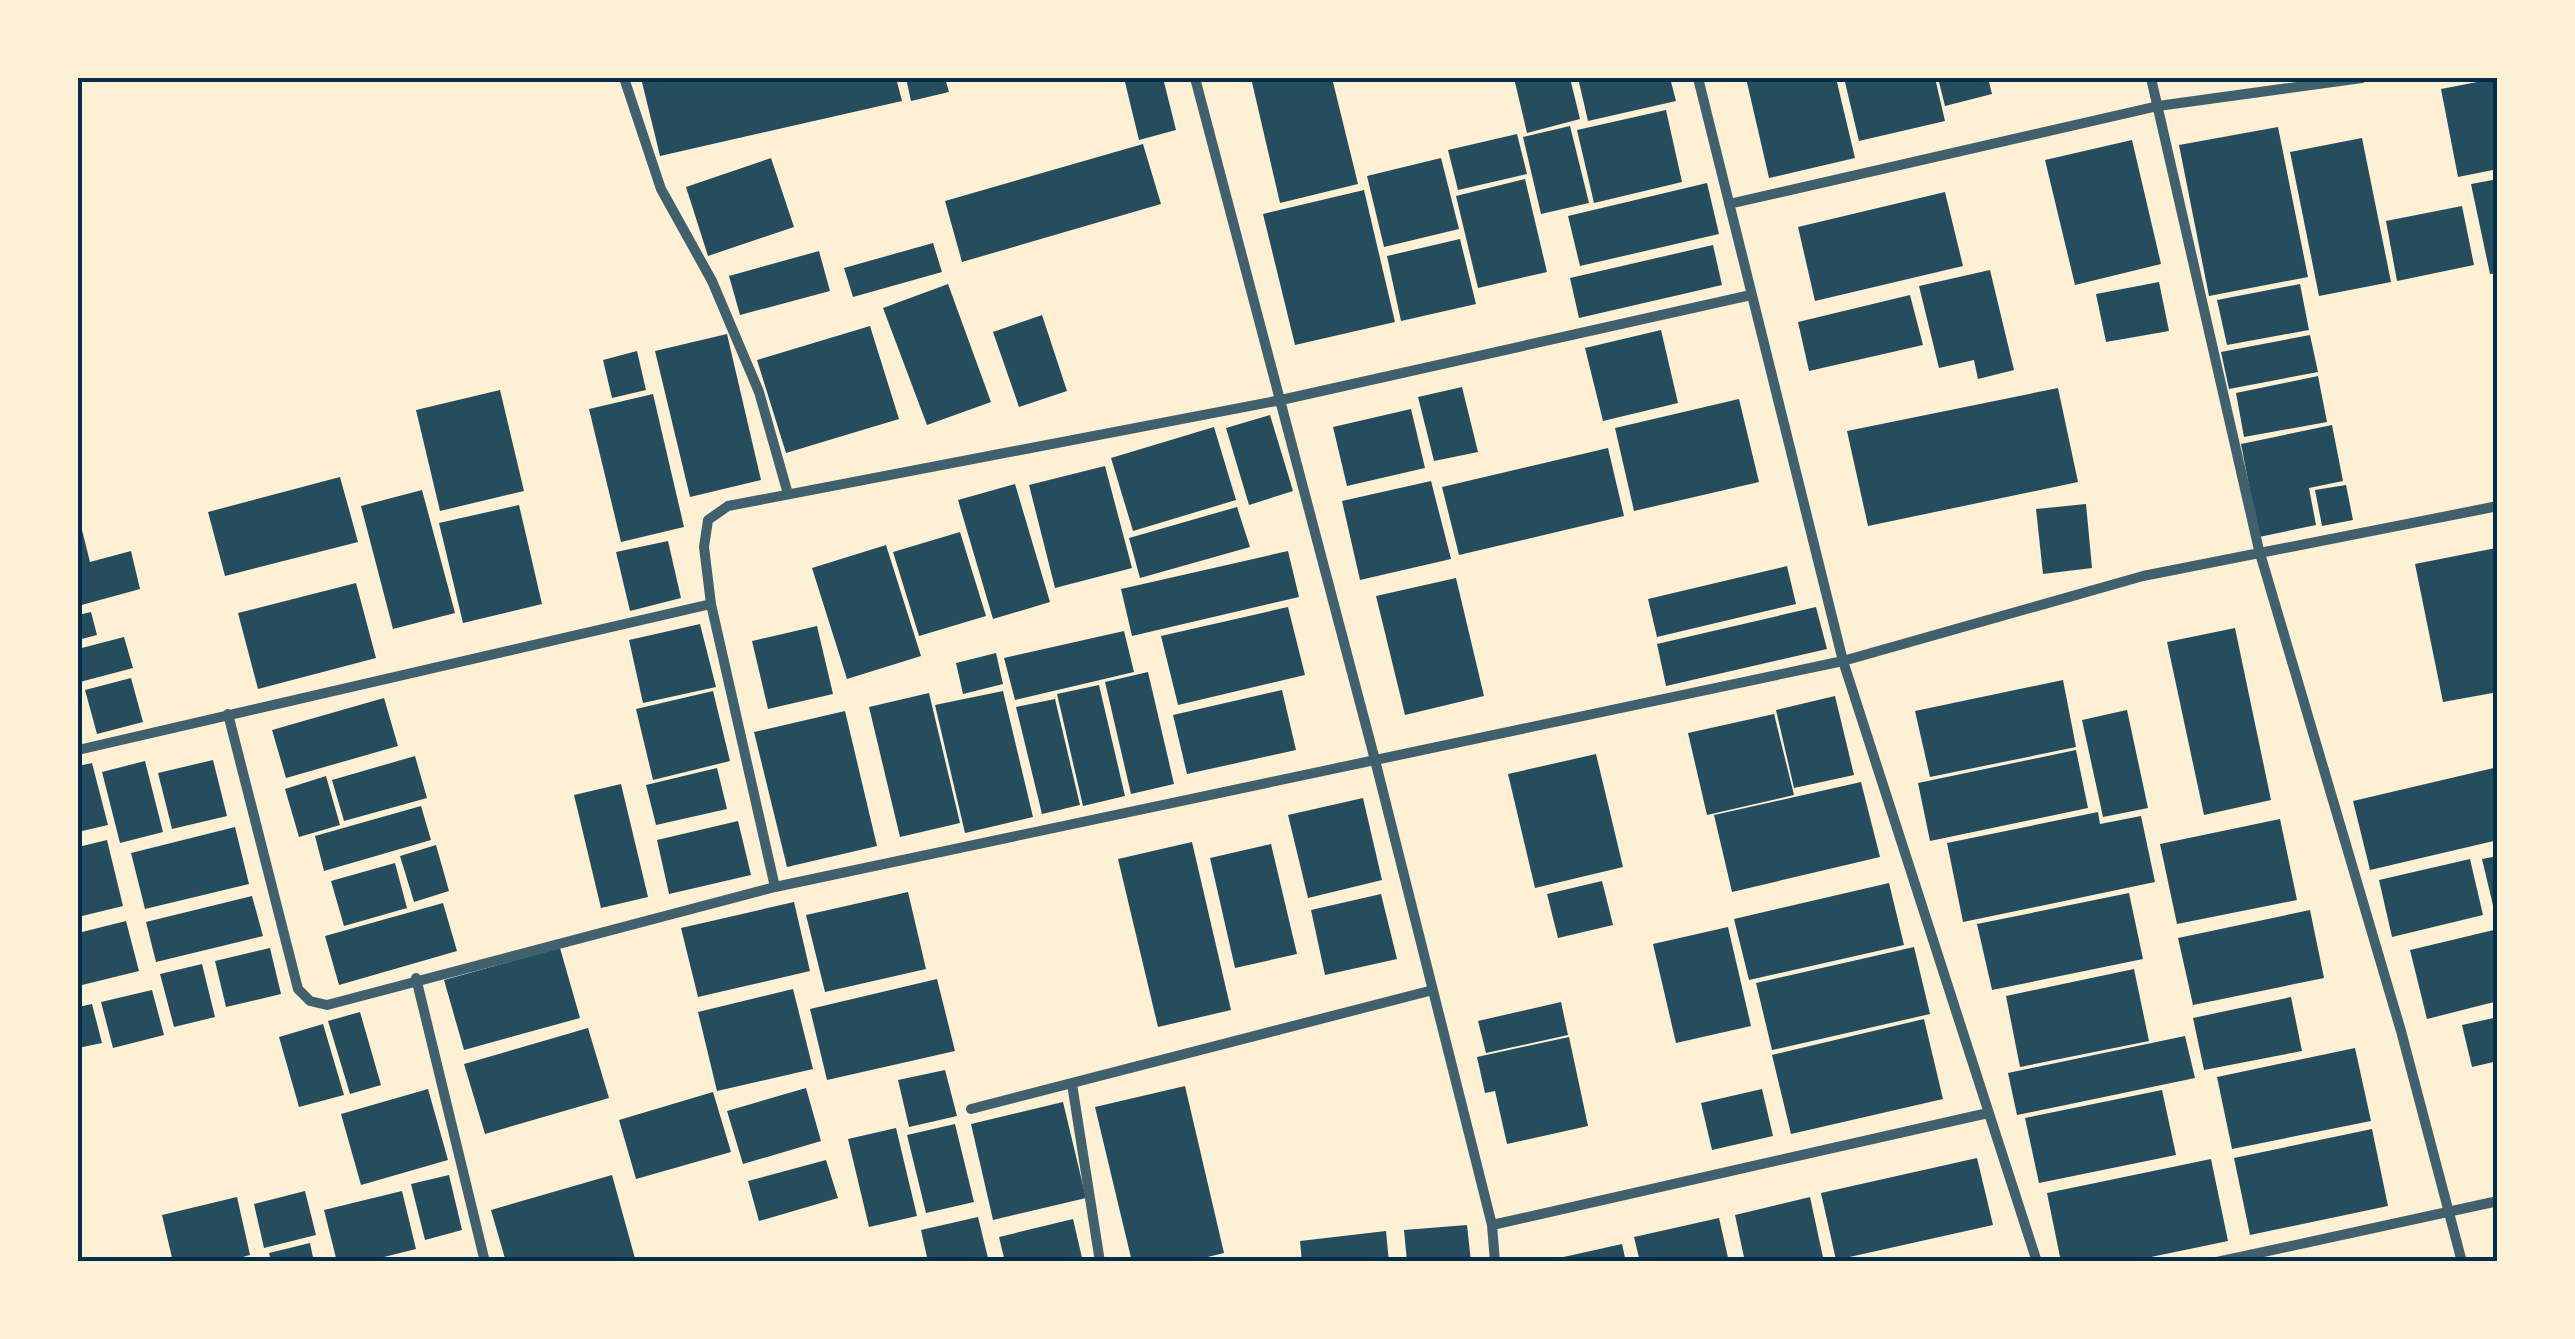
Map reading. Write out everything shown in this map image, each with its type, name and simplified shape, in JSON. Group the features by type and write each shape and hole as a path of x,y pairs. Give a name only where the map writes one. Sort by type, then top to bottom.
{"street":[{"path":"624,78 661,189 712,282 759,392 788,494"},
{"path":"1195,78 1375,760 1492,1225 1495,1262"},
{"path":"1698,78 1843,661 2037,1262"},
{"path":"2151,78 2258,550 2462,1262"},
{"path":"1729,204 2158,106 2362,78"},
{"path":"774,887 710,604 704,547 708,520 728,506 1280,400 1751,295"},
{"path":"228,714 298,989 310,1001 327,1005 416,978 774,887 1843,661 2143,576 2258,550 2498,506"},
{"path":"78,750 710,604"},
{"path":"416,978 486,1262"},
{"path":"971,1109 1433,990"},
{"path":"1072,1084 1100,1262"},
{"path":"1492,1225 1988,1113"},
{"path":"2217,1262 2498,1201"}],"building":[{"path":"641,78 896,78 902,101 660,156"},
{"path":"906,78 945,78 949,92 911,101"},
{"path":"1124,78 1163,78 1176,130 1139,140"},
{"path":"1251,78 1332,78 1358,184 1280,203"},
{"path":"1514,78 1570,78 1580,119 1527,133"},
{"path":"1578,78 1670,78 1676,101 1588,121"},
{"path":"1746,78 1836,78 1855,158 1769,178"},
{"path":"1844,78 1935,78 1945,121 1859,141"},
{"path":"1938,78 1988,78 1992,94 1945,106"},
{"path":"2498,78 2498,169 2458,177 2441,89"},
{"path":"1666,110 1682,182 1594,203 1577,130"},
{"path":"1570,126 1589,203 1541,214 1523,137"},
{"path":"2278,127 2308,277 2209,296 2179,145"},
{"path":"1517,134 1527,174 1458,190 1448,150"},
{"path":"2362,138 2391,282 2319,296 2290,152"},
{"path":"2132,140 2161,264 2075,285 2045,160"},
{"path":"1143,144 1161,204 962,262 945,201"},
{"path":"771,158 794,227 708,256 686,187"},
{"path":"1441,158 1459,229 1384,247 1367,176"},
{"path":"1525,179 1547,272 1478,288 1456,196"},
{"path":"2498,179 2498,273 2490,274 2471,184"},
{"path":"1707,183 1719,234 1580,266 1568,216"},
{"path":"1364,190 1395,322 1295,345 1263,214"},
{"path":"1945,192 1963,266 1815,301 1798,227"},
{"path":"2462,206 2474,265 2397,281 2386,221"},
{"path":"1460,239 1476,304 1401,321 1387,256"},
{"path":"933,243 942,272 853,297 844,268"},
{"path":"1713,245 1722,285 1579,318 1570,278"},
{"path":"819,251 830,291 740,315 729,276"},
{"path":"1990,270 2014,370 1978,379 1974,360 1939,368 1919,286"},
{"path":"2159,282 2169,331 2106,342 2096,294"},
{"path":"948,284 991,402 927,425 883,308"},
{"path":"2300,284 2309,330 2227,345 2217,300"},
{"path":"1910,295 1923,345 1809,371 1798,322"},
{"path":"1042,315 1067,391 1019,407 993,332"},
{"path":"870,326 899,419 786,453 757,360"},
{"path":"1661,330 1678,403 1603,421 1585,348"},
{"path":"727,334 761,480 690,497 655,351"},
{"path":"2310,335 2318,372 2229,389 2221,352"},
{"path":"637,351 646,390 612,398 603,360"},
{"path":"2318,376 2327,422 2244,437 2236,393"},
{"path":"1462,387 1478,452 1434,461 1418,397"},
{"path":"2058,388 2078,482 1868,526 1847,431"},
{"path":"500,390 524,491 440,511 416,410"},
{"path":"653,394 684,527 621,542 589,409"},
{"path":"1739,399 1759,482 1634,511 1615,428"},
{"path":"1411,409 1425,468 1347,486 1333,427"},
{"path":"1270,415 1293,491 1249,505 1226,428"},
{"path":"2332,425 2343,481 2309,488 2316,525 2259,537 2241,444"},
{"path":"1214,427 1236,500 1133,531 1111,458"},
{"path":"1608,448 1624,516 1459,555 1442,487"},
{"path":"1105,466 1132,568 1055,588 1029,485"},
{"path":"340,477 358,542 225,576 208,512"},
{"path":"1431,481 1451,559 1360,580 1342,501"},
{"path":"1015,484 1050,602 993,619 958,500"},
{"path":"2346,485 2353,520 2322,526 2315,490"},
{"path":"422,490 455,613 393,629 361,506"},
{"path":"2086,504 2092,568 2043,574 2036,509"},
{"path":"519,505 542,604 463,623 439,523"},
{"path":"1237,507 1250,547 1140,578 1129,538"},
{"path":"79,518 90,562 131,551 140,589 78,606"},
{"path":"960,532 986,616 919,636 893,552"},
{"path":"668,541 681,598 630,611 616,552"},
{"path":"886,545 921,656 847,679 812,568"},
{"path":"2496,548 2498,692 2443,702 2415,564"},
{"path":"1288,551 1299,597 1132,636 1121,589"},
{"path":"1787,566 1796,604 1657,637 1648,599"},
{"path":"1456,578 1484,696 1405,715 1376,596"},
{"path":"356,583 376,658 258,689 238,613"},
{"path":"1288,607 1305,675 1178,705 1161,636"},
{"path":"1816,607 1827,649 1666,686 1657,644"},
{"path":"91,612 97,635 78,640 78,615"},
{"path":"700,624 716,687 643,703 629,640"},
{"path":"817,626 833,694 768,709 752,641"},
{"path":"2235,628 2271,800 2204,815 2167,642"},
{"path":"1124,631 1134,672 1015,700 1004,658"},
{"path":"124,637 133,668 80,682 78,649"},
{"path":"996,653 1003,684 963,694 956,663"},
{"path":"1148,672 1174,784 1131,794 1105,682"},
{"path":"131,678 143,722 97,734 85,690"},
{"path":"2063,680 2076,747 1930,777 1915,711"},
{"path":"1099,685 1125,796 1083,806 1057,694"},
{"path":"1282,690 1296,750 1187,774 1173,715"},
{"path":"713,691 730,761 653,780 636,709"},
{"path":"1003,691 1033,817 965,833 935,705"},
{"path":"929,693 960,823 900,837 869,707"},
{"path":"1835,696 1854,775 1794,788 1776,710"},
{"path":"384,698 398,746 286,778 272,730"},
{"path":"1055,699 1080,805 1042,814 1016,707"},
{"path":"2127,710 2148,808 2103,817 2082,720"},
{"path":"845,711 877,846 787,867 754,732"},
{"path":"1774,714 1794,795 1707,815 1688,733"},
{"path":"2076,750 2088,808 1930,841 1918,783"},
{"path":"1596,754 1623,867 1535,888 1508,774"},
{"path":"415,756 427,798 344,821 332,780"},
{"path":"213,760 227,816 172,829 158,773"},
{"path":"145,761 163,832 120,843 102,772"},
{"path":"92,763 108,825 78,832 78,766"},
{"path":"2498,767 2498,840 2370,870 2353,801"},
{"path":"717,768 727,809 656,825 646,785"},
{"path":"326,776 340,825 299,837 285,789"},
{"path":"1861,782 1880,857 1732,892 1714,815"},
{"path":"621,784 648,897 601,908 574,795"},
{"path":"1363,798 1382,880 1308,898 1288,815"},
{"path":"421,806 431,840 324,871 315,836"},
{"path":"2098,812 2100,824 2141,816 2155,882 1963,922 1947,843"},
{"path":"2280,819 2297,900 2177,924 2160,844"},
{"path":"738,821 751,875 669,894 657,840"},
{"path":"235,827 249,884 145,909 131,853"},
{"path":"107,840 123,906 78,917 78,847"},
{"path":"1192,842 1231,1010 1158,1027 1118,859"},
{"path":"1271,844 1297,954 1235,968 1210,858"},
{"path":"436,845 449,891 414,902 400,856"},
{"path":"2498,856 2498,918 2496,918 2482,859"},
{"path":"2470,859 2483,915 2392,937 2379,880"},
{"path":"395,863 407,908 344,926 331,881"},
{"path":"1602,881 1613,925 1558,938 1547,894"},
{"path":"1889,883 1904,945 1749,980 1734,919"},
{"path":"908,892 926,969 825,992 806,915"},
{"path":"2129,893 2143,959 1992,990 1977,924"},
{"path":"1381,894 1397,959 1325,975 1311,910"},
{"path":"252,896 263,936 156,962 146,922"},
{"path":"794,902 810,971 698,997 681,928"},
{"path":"443,903 457,951 339,985 325,936"},
{"path":"2310,910 2324,978 2193,1005 2178,938"},
{"path":"126,921 139,971 78,986 78,933"},
{"path":"1728,927 1751,1026 1676,1043 1653,944"},
{"path":"2498,929 2498,1001 2427,1019 2410,950"},
{"path":"1914,947 1930,1014 1772,1050 1756,983"},
{"path":"270,948 281,994 226,1007 215,961"},
{"path":"560,948 580,1018 464,1050 444,980"},
{"path":"202,964 215,1017 174,1027 160,974"},
{"path":"2134,969 2149,1041 2020,1067 2006,996"},
{"path":"937,979 955,1051 827,1080 810,1009"},
{"path":"793,989 813,1069 717,1091 698,1012"},
{"path":"152,990 164,1035 113,1048 101,1002"},
{"path":"2291,997 2302,1051 2204,1070 2193,1018"},
{"path":"1561,1002 1568,1035 1486,1053 1478,1021"},
{"path":"92,1004 102,1043 78,1048 78,1007"},
{"path":"360,1012 381,1085 350,1094 328,1021"},
{"path":"2498,1017 2498,1061 2472,1067 2462,1025"},
{"path":"1924,1019 1943,1099 1791,1134 1772,1055"},
{"path":"323,1024 344,1095 299,1107 279,1037"},
{"path":"588,1028 609,1098 485,1134 464,1064"},
{"path":"2185,1036 2195,1078 2017,1115 2008,1073"},
{"path":"1569,1037 1588,1126 1507,1144 1495,1091 1485,1093 1477,1057"},
{"path":"2355,1048 2371,1121 2232,1149 2217,1077"},
{"path":"945,1070 957,1116 909,1127 898,1080"},
{"path":"1185,1086 1224,1253 1187,1262 1132,1262 1095,1107"},
{"path":"806,1088 821,1141 743,1164 727,1111"},
{"path":"428,1089 448,1160 361,1185 341,1114"},
{"path":"1762,1089 1773,1136 1712,1150 1701,1103"},
{"path":"2162,1090 2176,1155 2039,1183 2025,1118"},
{"path":"713,1092 731,1152 636,1179 619,1120"},
{"path":"1063,1102 1086,1198 993,1220 971,1124"},
{"path":"955,1124 974,1202 926,1213 907,1135"},
{"path":"896,1128 917,1216 869,1227 848,1139"},
{"path":"2372,1129 2388,1206 2250,1235 2234,1158"},
{"path":"1977,1158 1993,1225 1836,1260 1821,1193"},
{"path":"2211,1159 2228,1241 2127,1262 2061,1262 2047,1193"},
{"path":"826,1160 838,1198 759,1221 748,1181"},
{"path":"449,1175 462,1230 425,1240 411,1184"},
{"path":"612,1175 636,1262 506,1262 491,1210"},
{"path":"305,1191 316,1235 264,1248 254,1204"},
{"path":"402,1191 416,1249 364,1262 337,1262 324,1210"},
{"path":"237,1197 250,1255 225,1262 173,1262 162,1215"},
{"path":"1810,1197 1824,1262 1745,1262 1735,1215"},
{"path":"978,1217 989,1262 928,1262 921,1230"},
{"path":"1719,1218 1729,1262 1640,1262 1634,1237"},
{"path":"1073,1219 1083,1262 1005,1262 999,1237"},
{"path":"1467,1225 1471,1262 1407,1262 1404,1230"},
{"path":"1386,1231 1389,1262 1302,1262 1300,1241"},
{"path":"310,1243 314,1262 271,1262 269,1253"},
{"path":"1622,1244 1626,1262 1560,1262 1559,1258"}]}
